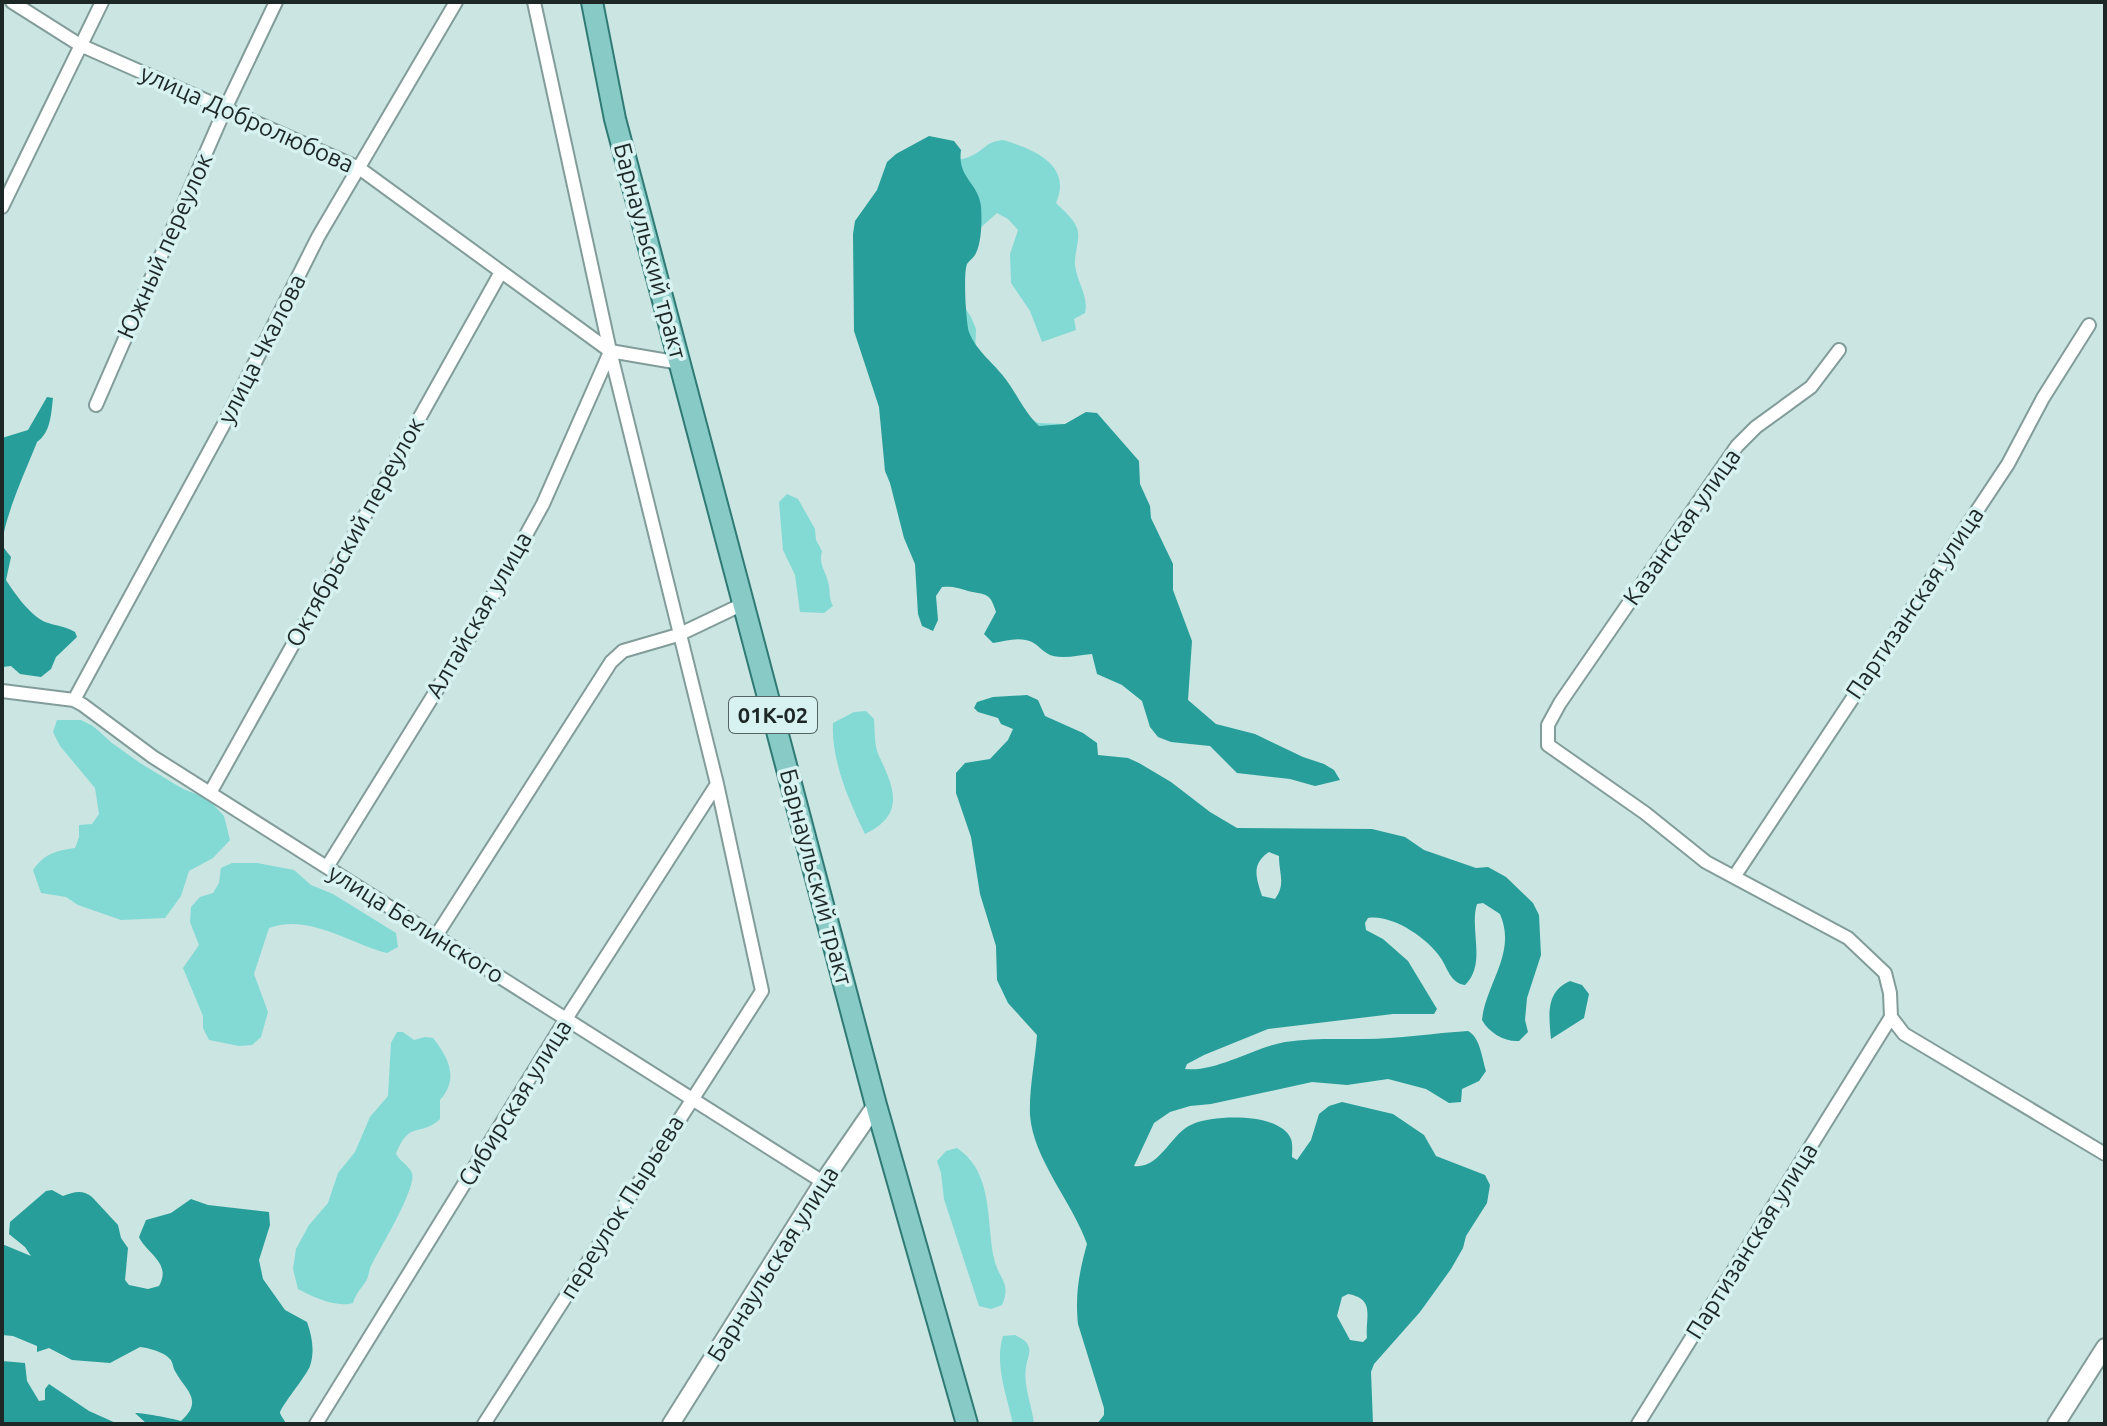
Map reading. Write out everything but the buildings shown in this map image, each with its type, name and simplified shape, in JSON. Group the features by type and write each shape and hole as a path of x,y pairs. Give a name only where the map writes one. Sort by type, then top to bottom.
{"main road":[{"name":"Барнаульский тракт","path":"592,2 615,119 876,1105 967,1424"}],"street":[{"name":"улица Добролюбова","path":"12,2 80,45 359,168 610,351 680,363"},
{"path":"2,207 102,2"},
{"name":"Южный переулок","path":"96,405 225,109 276,2"},
{"name":"улица Чкалова","path":"74,700 224,424 318,237 456,2"},
{"path":"534,2 610,351 717,784"},
{"name":"Октябрьский переулок","path":"210,793 501,272"},
{"name":"Партизанская улица","path":"1734,877 2008,464 2043,398 2089,325"},
{"name":"Казанская улица","path":"1734,877 1706,862 1645,813 1548,745 1548,725 1560,703 1737,446 1756,427 1811,387 1839,350"},
{"name":"Алтайская улица","path":"327,867 472,633 543,504 610,351"},
{"path":"436,936 611,662 623,651 678,635 743,604"},
{"name":"улица Белинского","path":"2,691 74,700 153,757 823,1182"},
{"name":"переулок Пырьева","path":"484,1424 762,991 717,784"},
{"name":"Сибирская улица","path":"316,1424 566,1019 717,784"},
{"path":"1734,877 1848,938 1885,973 1891,1017 1904,1034 2105,1154"},
{"name":"Партизанская улица","path":"1638,1424 1891,1017"},
{"name":"Барнаульская улица","path":"671,1424 823,1182 876,1105"},
{"path":"2056,1424 2105,1347"}],"shaded area":[{"path":"929,136 954,141 961,150 962,167 981,206 979,244 967,264 965,277 968,327 976,345 1039,426 1065,424 1086,412 1097,413 1139,461 1140,484 1150,506 1151,518 1173,564 1173,590 1192,641 1188,700 1216,724 1255,734 1324,764 1334,770 1340,780 1315,786 1290,779 1237,773 1210,746 1171,742 1158,737 1150,727 1142,701 1122,685 1097,674 1092,654 1053,656 1023,639 993,643 984,634 996,612 992,601 983,594 942,587 936,596 938,620 933,631 922,626 918,614 915,564 904,538 885,471 879,407 854,331 853,234 855,221 877,190 887,162"},
{"path":"1003,140 1047,160 1059,178 1056,203 1073,221 1078,232 1075,265 1085,301 1085,313 1074,319 1076,330 1042,342 1030,311 1011,283 1010,254 1018,230 997,213 969,238 966,265 957,285 958,297 976,329 975,354 992,390 1006,396 1019,419 1065,424 1075,442 1114,438 1132,456 1135,469 1119,489 1120,498 1150,547 1143,557 1118,564 1125,574 1113,578 1086,569 1045,563 1009,547 991,527 966,523 957,514 952,491 942,481 937,469 935,456 943,434 922,418 922,393 910,370 906,345 913,319 910,307 892,283 892,249 902,209 902,192 916,169 925,161 962,159"},
{"path":"47,397 53,398 50,422 37,442 3,537 3,546 11,557 6,580 18,598 39,619 71,630 77,637 41,677 20,674 11,666 2,667 2,438 28,430"},
{"path":"787,494 798,499 815,529 822,551 822,565 833,606 824,613 800,612 795,575 783,550 779,502"},
{"path":"1027,695 1038,700 1045,716 1083,733 1097,743 1098,755 1128,758 1139,763 1237,828 1372,829 1405,837 1424,850 1476,868 1488,867 1506,877 1533,903 1539,915 1541,955 1527,998 1525,1020 1528,1032 1519,1041 1498,1036 1482,1020 1505,942 1500,914 1483,903 1477,904 1475,914 1475,967 1465,985 1453,978 1440,957 1418,935 1388,920 1368,918 1365,923 1366,930 1383,939 1408,961 1437,1009 1434,1014 1393,1014 1268,1029 1204,1055 1187,1064 1185,1069 1209,1067 1285,1042 1468,1031 1478,1043 1486,1071 1479,1081 1462,1089 1461,1102 1449,1103 1426,1089 1388,1079 1347,1085 1312,1082 1170,1112 1154,1123 1134,1166 1152,1162 1178,1134 1193,1124 1230,1118 1261,1120 1284,1130 1291,1139 1292,1157 1297,1160 1311,1140 1319,1114 1329,1106 1342,1102 1393,1114 1424,1135 1436,1156 1485,1175 1490,1185 1487,1203 1466,1236 1451,1269 1420,1312 1374,1364 1371,1372 1373,1424 1097,1424 1104,1415 1104,1408 1077,1313 1078,1284 1087,1244 1038,1148 1033,1131 1030,1105 1037,1035 1008,1003 997,980 996,946 980,894 971,837 956,793 956,773 965,763 990,759 1008,740 1013,729 1001,724 998,718 974,708 977,702 993,697","holes":["1269,852 1279,856 1281,884 1275,899 1262,896 1257,877 1259,861","1348,1294 1357,1296 1366,1305 1367,1338 1363,1342 1350,1340 1337,1316 1342,1297"]},
{"path":"866,711 874,719 876,748 889,779 893,800 886,818 865,834 838,766 833,723 854,712"},
{"path":"57,720 81,720 93,726 140,763 183,789 207,798 224,816 230,840 213,858 189,871 181,896 165,918 121,920 78,905 66,897 41,893 33,870 51,854 75,848 79,825 92,824 99,814 95,788 60,746 53,732"},
{"path":"232,863 257,863 294,870 311,885 333,894 396,933 398,947 387,953 328,931 299,924 269,928 254,974 268,1012 261,1037 252,1045 239,1046 209,1040 203,1028 203,1016 183,968 199,945 190,922 191,907 200,897 213,893 219,883 221,868"},
{"path":"1570,981 1582,985 1589,994 1584,1018 1551,1039 1552,998"},
{"path":"397,1032 403,1032 414,1040 433,1038 444,1053 450,1069 449,1084 440,1100 440,1119 406,1136 396,1154 411,1170 412,1181 366,1281 353,1303 332,1303 298,1289 293,1269 296,1249 309,1225 328,1203 338,1173 355,1152 370,1117 388,1096 391,1043"},
{"path":"957,1148 969,1158 983,1184 994,1258 1005,1286 1002,1305 991,1309 979,1306 944,1199 937,1161 946,1151"},
{"path":"52,1190 63,1196 82,1192 92,1197 118,1225 121,1238 128,1248 125,1280 129,1285 148,1289 159,1286 162,1271 157,1259 139,1237 146,1220 171,1213 191,1199 208,1205 269,1212 270,1225 259,1260 263,1279 285,1310 307,1322 312,1344 310,1366 280,1413 286,1424 147,1424 135,1413 181,1421 191,1407 191,1396 171,1360 164,1354 140,1347 110,1363 72,1360 49,1348 37,1352 37,1346 2,1335 2,1244 31,1256 9,1234 10,1222 46,1191"},
{"path":"1015,1335 1029,1348 1026,1381 1034,1424 1013,1424 1002,1380 1000,1358 1003,1336"},
{"path":"2,1361 25,1363 27,1381 39,1401 45,1400 45,1389 49,1384 89,1411 118,1424 2,1424"}]}
